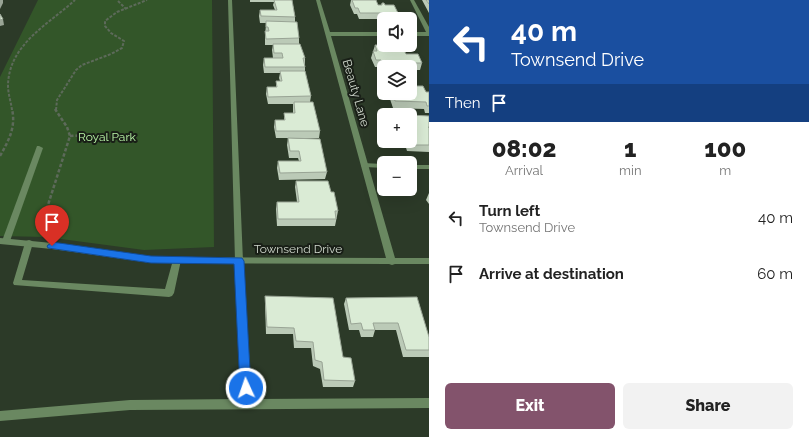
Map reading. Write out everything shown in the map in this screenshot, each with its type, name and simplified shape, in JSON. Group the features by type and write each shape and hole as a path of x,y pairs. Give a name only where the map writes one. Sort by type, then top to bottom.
{"street":[{"path":"230,0 239,261 246,404"},
{"name":"Beauty Lane","path":"318,0 392,262"},
{"path":"412,0 429,33 417,34"},
{"path":"328,34 377,34"},
{"path":"3,241 11,228 39,148"},
{"path":"365,165 377,166"},
{"path":"417,167 429,167"},
{"name":"Townsend Drive","path":"3,241 151,260 429,261"},
{"path":"28,243 17,282 169,293 177,260"},
{"path":"0,416 130,405 429,403"}],"path":[{"path":"0,156 8,142 13,128 14,116 8,86 14,60 30,38 75,0"},
{"path":"11,228 42,231 70,136 66,124 56,111 55,105 59,96 68,80 81,65 104,58 122,48 124,41 107,29 105,24 106,19 110,15 138,6 147,0"},
{"path":"118,1 126,10"},
{"path":"70,136 90,135"}],"green space":[{"name":"Royal Park","path":"38,0 212,0 214,247 144,250 46,237 0,236 0,77"}],"building":[{"path":"274,0 292,0 295,17 261,16 260,10 277,10"},
{"path":"352,0 376,0 378,5 382,5 382,3 384,3 385,5 394,5 398,12 360,13 358,8 355,8"},
{"path":"266,21 297,22 299,38 266,39 265,31 269,31 268,27 266,27"},
{"path":"273,44 300,44 305,58 303,58 305,67 265,67 264,58 283,58 282,53 274,53"},
{"path":"373,51 418,54 422,63 417,63 417,60 376,60"},
{"path":"280,71 305,71 311,96 268,97 267,87 277,87 276,81 282,81"},
{"path":"417,86 423,86 426,92 429,92 429,106 427,106 426,102 395,101 417,100"},
{"path":"294,102 313,102 320,131 276,131 275,120 285,120 284,113 295,113"},
{"path":"417,115 429,116 429,145 417,145"},
{"path":"288,138 320,139 327,172 280,173 278,161 301,161 299,151 290,151"},
{"path":"296,181 328,181 331,192 334,192 338,211 335,211 336,219 278,219 277,202 299,202"},
{"path":"265,296 333,298 343,357 351,358 355,381 324,380 322,362 315,360 313,342 296,341 294,328 267,327"},
{"path":"417,297 429,337 429,350 406,350 398,323 373,323 375,330 363,330 361,323 351,324 346,298"}],"route":[{"path":"52,246 151,260 239,261 246,388"}]}
